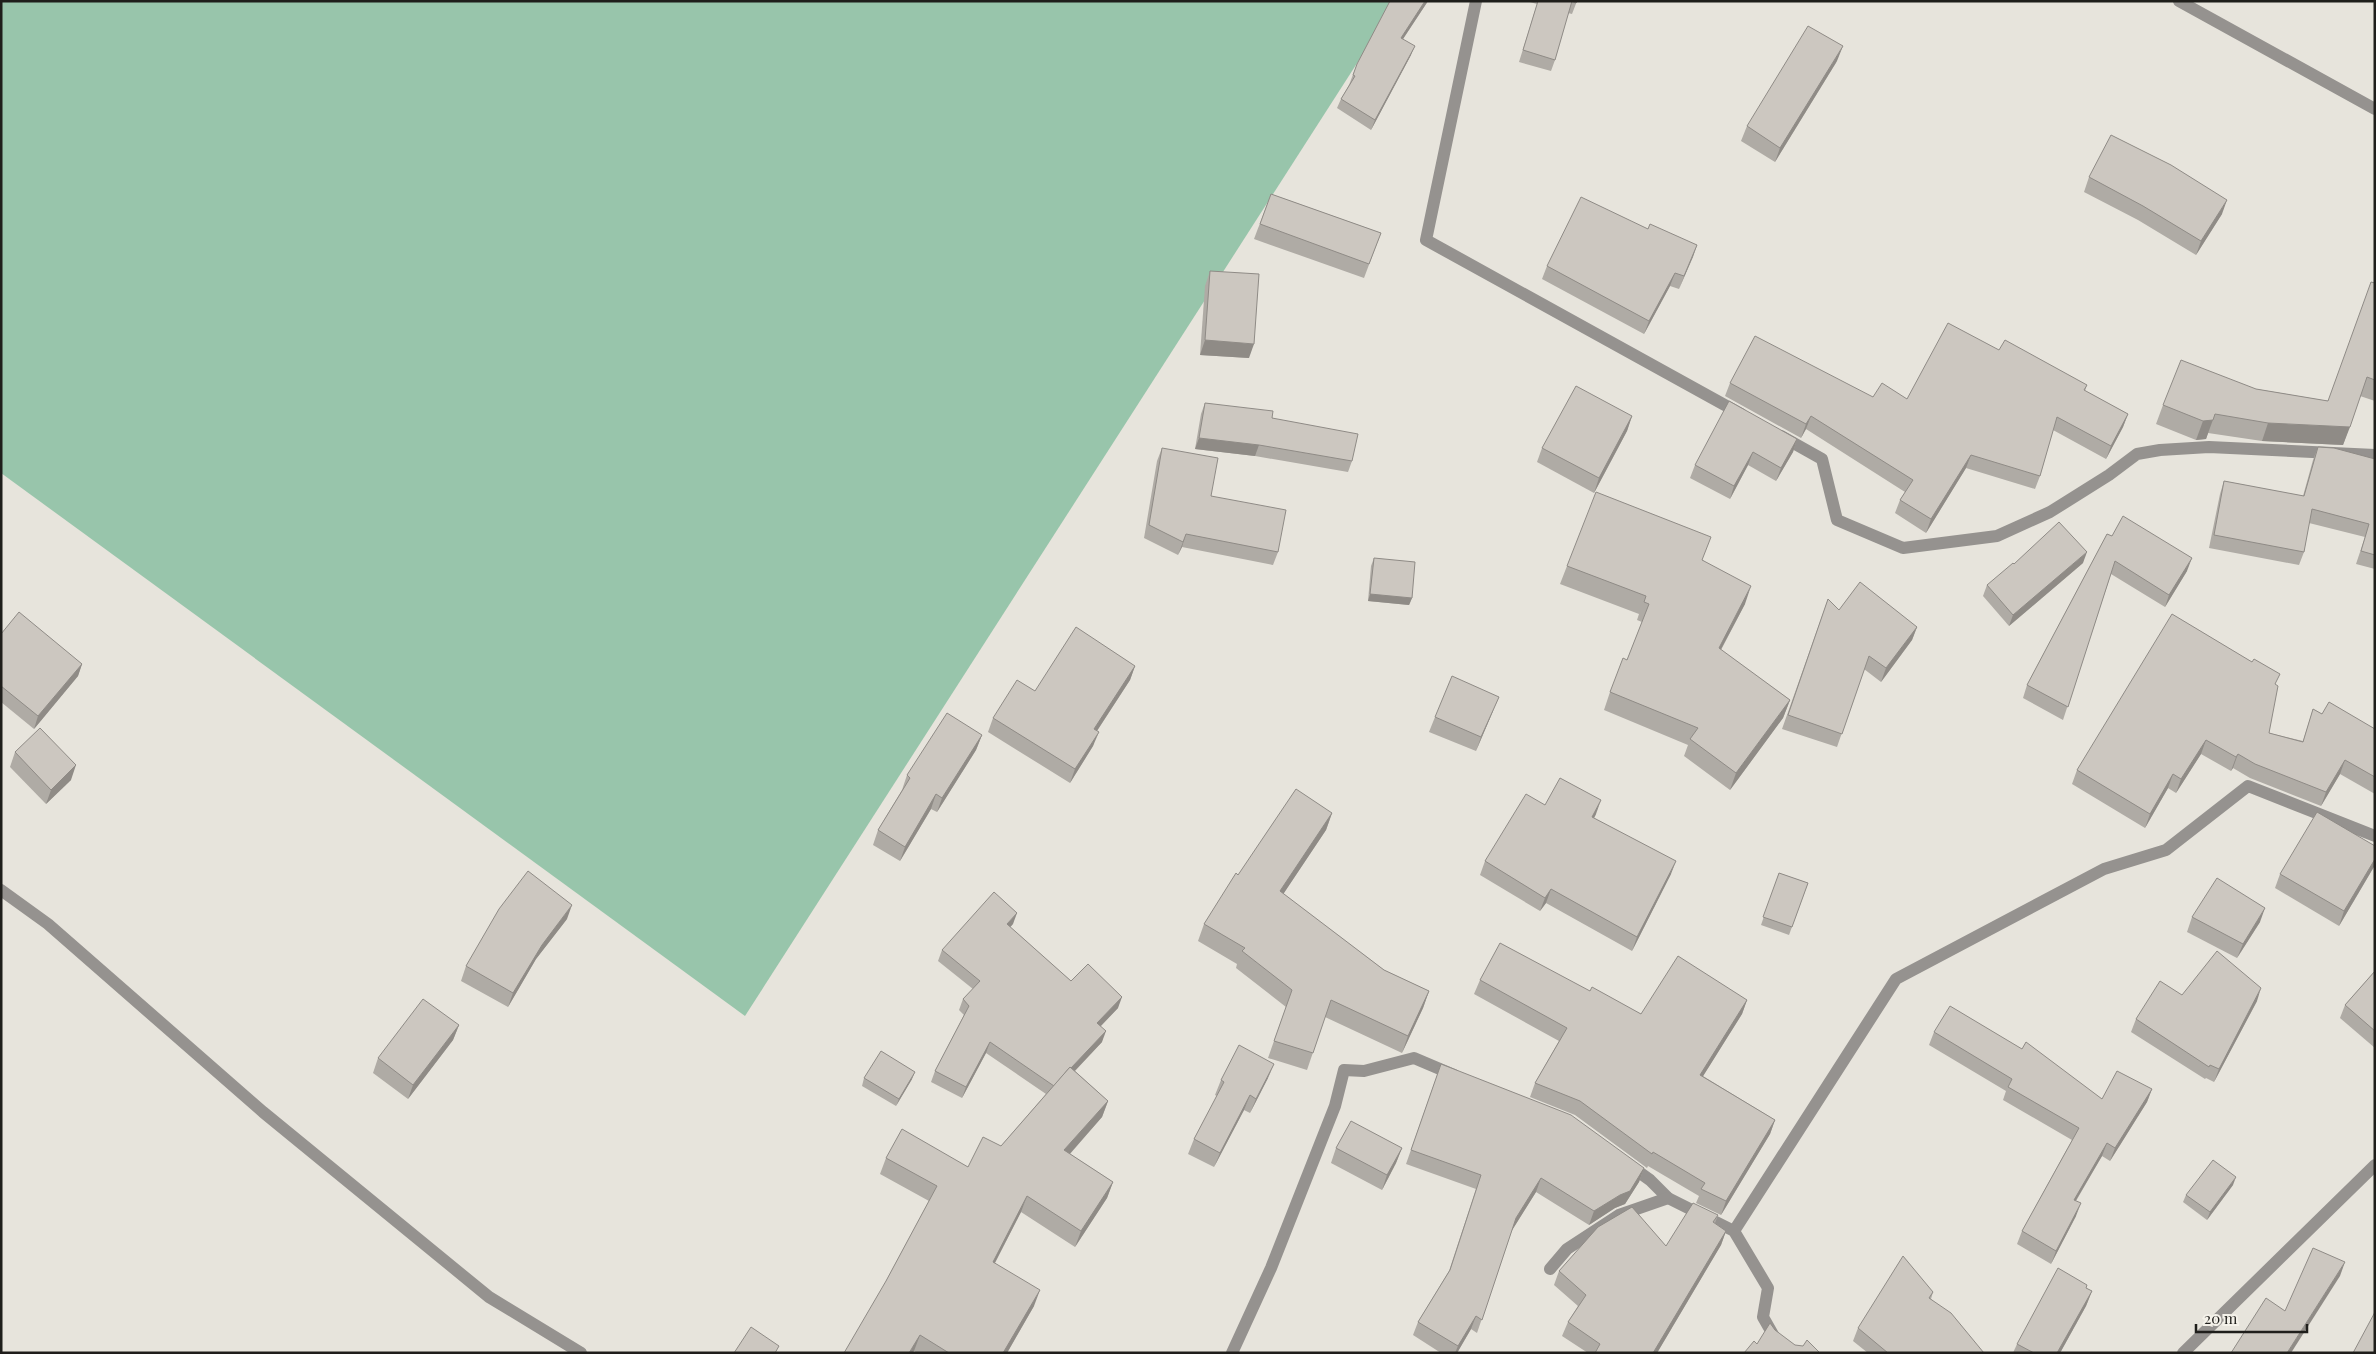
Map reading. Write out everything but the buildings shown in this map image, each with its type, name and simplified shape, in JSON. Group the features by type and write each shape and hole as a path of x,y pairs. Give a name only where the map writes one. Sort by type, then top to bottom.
{"street":[{"path":"1476,1 1426,240 1753,421"},
{"path":"2179,1 2375,109"},
{"path":"1770,430 1822,459 1837,520 1902,548 1997,536 2050,512 2109,475 2137,454 2160,450 2209,447 2375,455"},
{"path":"1734,1232 1896,979 2104,869 2166,850 2248,786 2375,836"},
{"path":"1,890 48,924 264,1112 489,1297 581,1353"},
{"path":"1232,1353 1271,1268 1335,1106 1344,1070 1364,1071 1414,1058 1469,1081"},
{"path":"1618,1157 1650,1180 1668,1198 1734,1232 1768,1288 1763,1318 1776,1338 1794,1353"},
{"path":"2183,1353 2375,1164"},
{"path":"1550,1269 1567,1249 1619,1215 1668,1198"}],"green space":[{"path":"1,1 1397,1 745,1016 1,473"}]}
